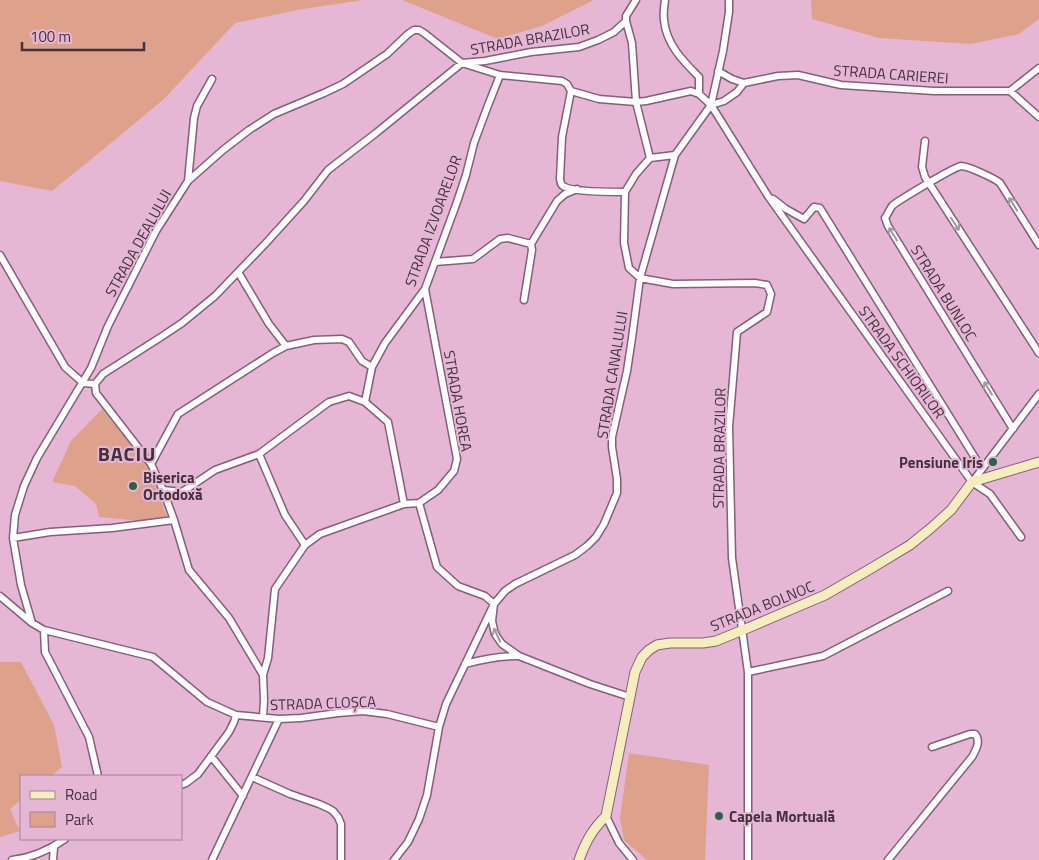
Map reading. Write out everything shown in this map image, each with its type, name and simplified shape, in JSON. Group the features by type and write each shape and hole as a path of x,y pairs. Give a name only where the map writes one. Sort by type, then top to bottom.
{"street":[{"name":"STRADA BRAZILOR","path":"462,63 485,61 531,52 579,47 614,32 626,21 626,16 636,0"},
{"path":"571,91 599,99 636,102 692,91 699,94 699,77 673,49 666,30 664,20 665,0"},
{"path":"718,71 732,80 744,83 724,101 711,105 718,71 727,30 729,0"},
{"path":"626,21 632,43 636,102 650,158"},
{"name":"STRADA DEALULUI","path":"32,623 21,585 13,538 15,515 24,486 37,458 91,368 108,326 156,230 188,180 249,130 274,114 343,84 387,54 414,30 424,33 462,63"},
{"path":"263,675 229,618 189,570 174,520 151,464 96,393 95,384 102,374 182,323 214,296 304,201 328,170 376,134 462,63 500,75 562,81 567,84 571,91 562,137 561,184 564,187 577,189 625,192"},
{"path":"1039,68 1010,91 1039,117"},
{"name":"STRADA IZVOARELOR","path":"365,402 372,367 385,343 425,289 457,202 486,108 500,75"},
{"name":"STRADA CARIEREI","path":"744,83 778,76 798,75 841,85 934,91 1010,91"},
{"path":"188,180 194,118 212,79"},
{"name":"STRADA SCHIORILOR","path":"699,94 711,105 768,196 972,482 990,494 1021,537"},
{"name":"STRADA CANALULUI","path":"394,860 408,842 419,819 427,794 439,727 450,697 494,604 505,591 515,584 575,555 587,546 604,524 612,508 617,493 617,479 612,437 627,371 640,278 675,154 711,105"},
{"path":"925,141 922,167 924,177 1039,353"},
{"path":"640,278 629,268 624,243 625,192 636,174 650,158 675,154"},
{"name":"STRADA BUNLOC","path":"1013,429 888,226 885,218 892,206 928,183 962,166 993,177 1000,183 1039,245"},
{"path":"524,300 532,250 531,244 557,201 565,194 577,189"},
{"name":"STRADA SCHIORILOR","path":"768,196 804,219 814,207 820,208 982,469"},
{"path":"435,262 473,259 500,239 508,238 531,244"},
{"path":"0,255 65,367 83,383 95,384"},
{"path":"238,272 269,324 286,346"},
{"name":"STRADA BRAZILOR","path":"640,278 673,284 755,283 767,285 771,294 767,312 737,332 729,427 732,558 748,672 748,860"},
{"name":"STRADA HOREA","path":"419,503 438,490 454,470 456,459 425,289"},
{"path":"151,464 178,414 286,346 314,340 342,339 349,342 362,360 372,367"},
{"path":"972,482 1039,394"},
{"path":"163,490 182,492 215,470 259,454 329,402 349,396 365,402 388,422 404,504"},
{"path":"259,454 285,515 305,545"},
{"path":"972,482 1039,462"},
{"name":"STRADA BOLNOC","path":"579,860 585,842 606,816 635,672 642,657 649,650 657,645 670,643 716,641 824,595 870,570 910,545 951,510 972,482"},
{"path":"263,717 263,675 268,658 275,589 305,545 320,534 404,504 419,503 437,567 458,586 485,596 494,604 492,621 495,634 502,644 519,656 590,684 630,697"},
{"path":"13,538 50,532 112,528 174,520"},
{"path":"748,672 824,656 948,591"},
{"name":"STRADA CLOȘCA","path":"0,596 32,623 44,630 153,657 207,702 236,715 279,719 363,711 387,714 439,727"},
{"path":"44,630 45,652 89,737 98,775"},
{"path":"465,664 486,658 519,656"},
{"path":"182,785 198,774 229,732 236,715"},
{"path":"212,860 279,719"},
{"path":"888,860 972,757 978,744 978,737 975,734 970,734 932,747"},
{"path":"211,756 243,796"},
{"path":"252,776 333,811 341,824 341,860"},
{"path":"606,816 619,843 633,860"},
{"path":"12,860 27,859 54,847 64,840"},
{"path":"54,847 54,860"}],"green space":[{"path":"0,0 363,0 303,9 235,23 164,99 52,191 0,181"},
{"path":"402,0 594,0 542,26 498,39"},
{"path":"811,0 1039,0 1039,19 1019,34 971,44 879,38 812,19"},
{"path":"102,409 148,466 167,517 141,521 99,517 96,504 75,486 52,482 71,441"},
{"path":"0,662 21,662 54,725 62,767 52,775 20,775 20,801 10,809 20,831 0,837"},
{"path":"629,753 709,765 705,860 647,860 624,840 620,818"}],"place":[{"name":"Pensiune Iris","path":"993,462"},
{"name":"Biserica Ortodoxă","path":"133,486"},
{"name":"Capela Mortuală","path":"719,816"}],"district":[{"name":"BACIU","path":"127,453"}]}
